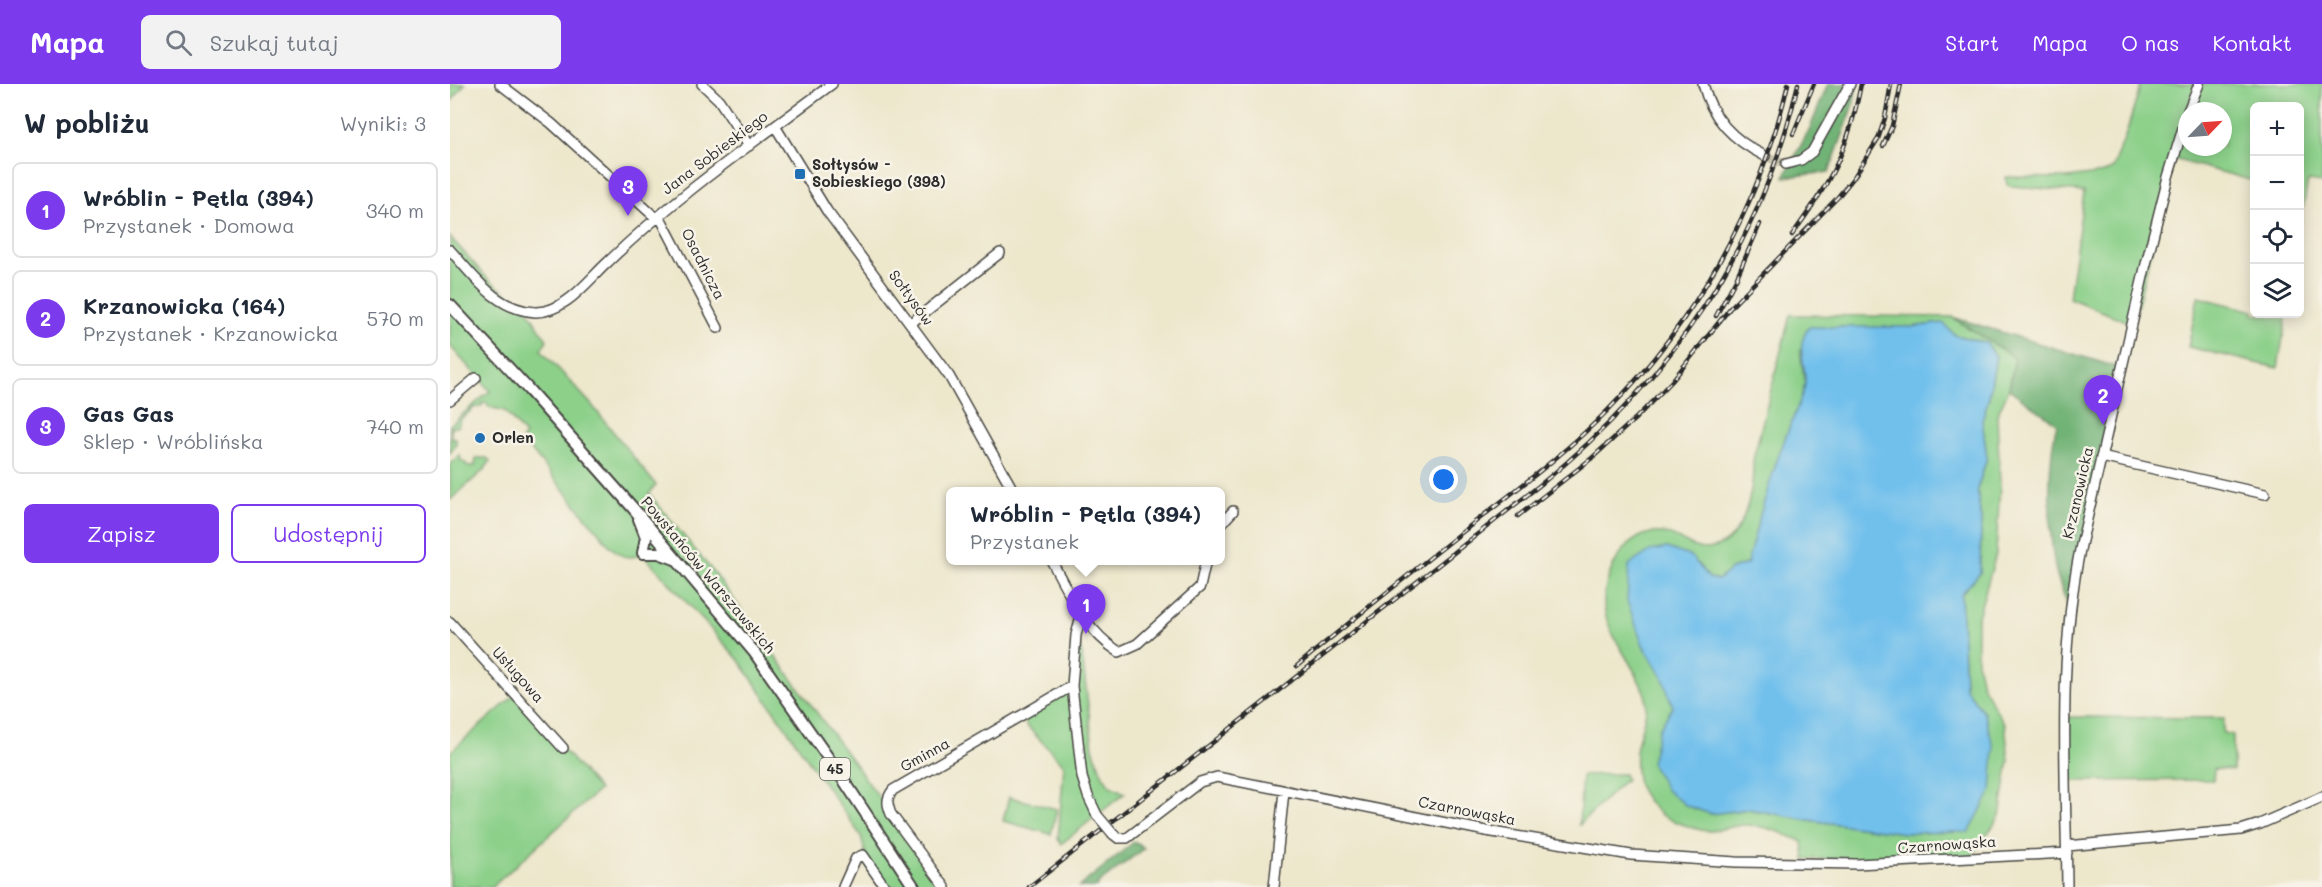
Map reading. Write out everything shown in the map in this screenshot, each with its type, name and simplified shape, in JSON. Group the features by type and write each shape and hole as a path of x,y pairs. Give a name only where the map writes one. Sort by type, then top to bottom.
{"main road":[{"name":"Powstańców Warszawskich","path":"450,305 633,508 753,652 845,782 914,887"},
{"path":"633,508 646,537 643,553 669,555 680,562"}],"street":[{"name":"Osadnicza","path":"500,84 551,123 666,225 718,328"},
{"path":"702,84 719,100 748,146"},
{"name":"Jana Sobieskiego","path":"450,250 493,296 515,308 536,312 554,308 571,297 656,218 832,84"},
{"path":"1703,84 1709,104 1726,130 1746,146 1765,156"},
{"path":"1786,164 1801,160 1812,152 1850,84"},
{"name":"Krzanowicka","path":"2192,102 2199,84"},
{"name":"Sołtysów","path":"775,126 822,202 949,376 1011,487"},
{"name":"Krzanowicka","path":"2067,887 2065,697 2067,637 2076,566 2145,268 2178,144"},
{"path":"911,323 1000,253"},
{"path":"450,400 476,378"},
{"path":"2102,457 2265,495"},
{"path":"1225,520 1233,511"},
{"path":"1053,565 1082,617 1105,642 1119,652 1137,644 1200,587 1205,565"},
{"name":"Czarnowąska","path":"1082,617 1076,635 1072,686 1082,777 1097,814 1118,838 1127,838 1200,782 1213,777 1486,831 1631,855 1736,862 1857,864 2067,850 2241,830 2322,797"},
{"name":"Usługowa","path":"450,622 563,748"},
{"name":"Gminna","path":"945,887 891,814 887,801 888,796 893,790 1072,686"},
{"path":"1274,887 1284,791"},
{"path":"843,887 856,858 863,855 885,887"}],"green space":[{"path":"450,84 465,84 450,103"},
{"path":"1828,84 1857,84 1853,107 1829,172 1784,177 1810,128"},
{"path":"2141,84 2322,84 2322,183 2308,181 2304,202 2304,102 2250,102 2250,180 2174,159 2133,324 2069,298 2084,192 2011,186 2007,185 2006,177 2068,178 2104,173 2113,168"},
{"path":"450,237 488,279 511,297 522,301 547,340 541,350 591,404 656,485 649,494 715,574 945,887 885,887 866,856 861,836 738,659 643,554 627,557 616,552 608,544 522,439 525,435 505,411 482,403 482,407 475,407 460,420 458,427 452,427 450,437 450,425 490,391 450,346"},
{"path":"2198,297 2250,310 2250,318 2286,319 2278,368 2188,347"},
{"path":"1790,315 1952,317 2015,358 2009,389 1997,415 2000,485 1996,554 1977,620 1977,662 1982,685 2005,725 2009,761 2000,816 1970,859 1805,859 1803,842 1783,833 1742,825 1706,831 1668,819 1654,809 1640,789 1636,757 1646,698 1608,623 1604,601 1609,577 1620,554 1638,538 1650,534 1668,534 1694,547 1704,549 1718,546 1729,539 1744,516 1751,487 1753,460","holes":["1942,323 1955,335 1986,343 1996,356 1989,397 1982,420 1987,458 1977,489 1981,520 1980,573 1961,594 1965,688 1984,713 1969,831 1905,833 1815,821 1749,809 1711,814 1659,729 1673,707 1663,678 1643,645 1692,557 1709,578 1719,580 1731,569 1747,564 1786,436 1798,410 1805,384 1800,350 1911,327"]},
{"path":"1952,317 2123,369 2070,612 2056,573 2051,534 2051,457 2057,424 2009,389 2015,358"},
{"path":"450,437 456,440 450,453"},
{"path":"460,455 461,461 468,466 475,466 476,458 487,458 490,461 485,469 450,500 450,464"},
{"path":"1076,635 1082,654 1093,748 1102,774 1110,786 1125,793 1061,844 1058,839 1064,765 1027,726 1021,716 1072,686"},
{"path":"515,695 599,790 492,887 450,887 450,752"},
{"path":"2065,717 2224,718 2223,733 2233,735 2233,770 2214,769 2213,780 2066,781"},
{"path":"1624,774 1626,779 1579,825 1582,775"},
{"path":"1009,797 1057,809 1051,834 1003,821"},
{"path":"1134,842 1144,848 1098,884 1098,887 1079,887"}],"water":[{"path":"1943,323 1955,335 1986,343 1996,356 1989,397 1982,420 1987,458 1977,489 1981,520 1980,573 1961,594 1965,688 1984,713 1994,748 1991,791 1969,832 1905,833 1815,821 1749,809 1711,814 1687,806 1667,791 1651,763 1659,729 1673,707 1663,678 1643,645 1627,601 1629,565 1650,551 1667,548 1692,557 1709,578 1718,580 1731,569 1747,564 1775,467 1804,389 1802,344 1809,327 1911,327"}],"tunnel":[{"path":"1765,156 1786,164"}],"railway":[{"path":"1297,666 1558,456 1592,426 1640,375 1696,300 1742,217 1776,129 1788,84"},
{"path":"1029,887 1540,485 1587,444 1630,401 1669,355 1704,307 1734,255 1760,201 1781,144 1798,84"},
{"path":"1793,134 1814,84"},
{"path":"1792,235 1818,198 1837,164 1850,128 1861,84"},
{"path":"1518,516 1592,458 1636,418 1672,381 1731,307 1837,198 1854,177 1878,139 1885,118 1891,84"},
{"path":"1883,146 1892,126 1901,84"},
{"path":"1716,316 1736,279 1760,224"}],"place":[{"name":"Sołtysów - Sobieskiego (398)","path":"800,174"},
{"name":"Gas Gas","path":"628,216"},
{"name":"Krzanowicka (164)","path":"2103,425"},
{"name":"Orlen","path":"480,438"},
{"name":"Wróblin - Pętla (394)","path":"1086,634"}]}
